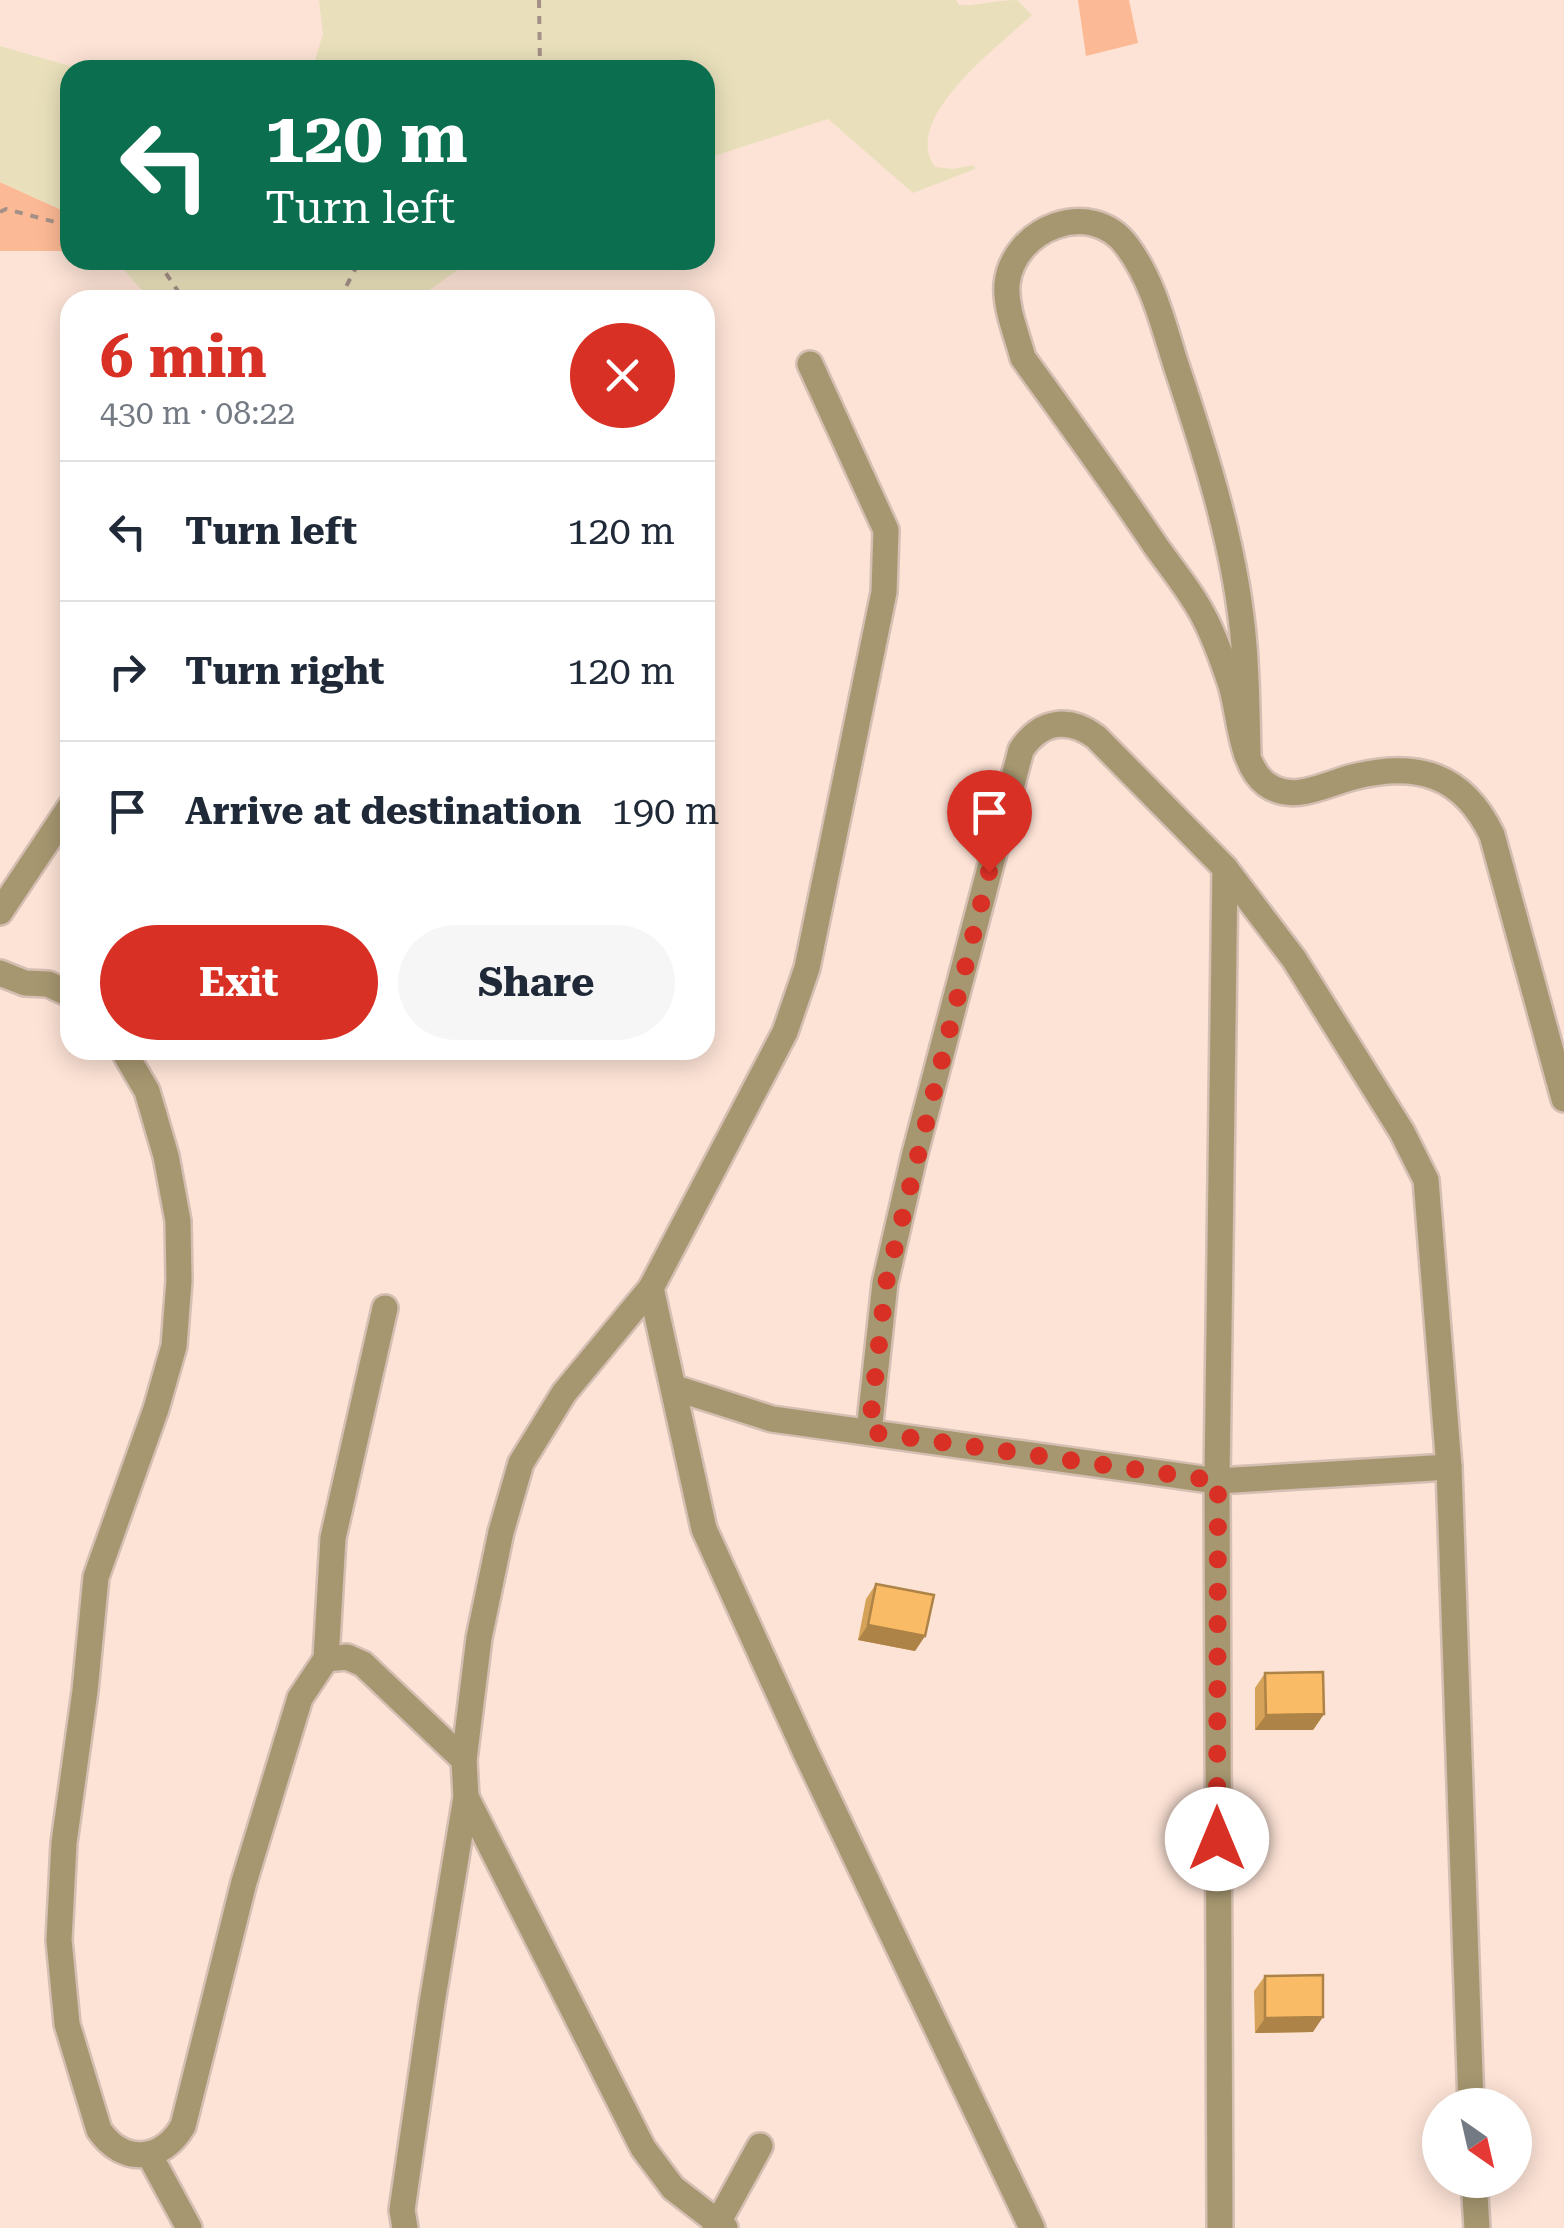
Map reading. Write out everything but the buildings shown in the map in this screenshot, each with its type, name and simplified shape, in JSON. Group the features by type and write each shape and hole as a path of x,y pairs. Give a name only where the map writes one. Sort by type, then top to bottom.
{"street":[{"path":"1248,753 1244,644 1220,506 1149,282 1125,242 1107,229 1086,222 1063,222 1042,230 1024,244 1007,285 1023,358 1206,620 1231,684 1248,753 1252,768 1262,781 1291,794 1356,776 1414,770 1440,777 1463,791 1480,811 1492,835 1564,1099"},
{"path":"404,2228 402,2210 466,1796 464,1760 479,1638 500,1532 521,1463 564,1393 651,1288 785,1032 807,968 884,592 886,530 810,364"},
{"path":"869,1432 886,1283 914,1157 1020,750 1041,728 1055,723 1084,728 1225,868 1304,975 1402,1132 1426,1180 1449,1467 1470,2088"},
{"path":"0,912 60,822"},
{"path":"1220,2228 1218,1481 1225,868"},
{"path":"0,973 25,983 48,984 60,989"},
{"path":"130,1060 147,1091 166,1156 178,1221 174,1346 96,1578 64,1843 58,1940 66,2024 99,2130 120,2152 150,2156 164,2150 183,2126 244,1882 300,1698 326,1659 334,1538 385,1308"},
{"path":"651,1288 704,1530 1032,2228"},
{"path":"675,1388 772,1419 1218,1481 1449,1467"},
{"path":"326,1659 346,1657 364,1664 464,1760"},
{"path":"466,1796 643,2148 673,2188 719,2226 760,2146"},
{"path":"150,2156 189,2228"},
{"path":"1475,2198 1477,2228"}],"path":[{"path":"539,0 540,60"},
{"path":"0,212 6,210 60,224"}],"shaded area":[{"path":"1078,0 1129,0 1138,43 1086,56"},
{"path":"0,182 60,209 60,251 0,251"}],"sand":[{"path":"319,0 956,0 959,5 966,5 1017,0 1032,15 958,84 931,127 928,148 935,167 974,165 975,169 913,193 828,119 715,156 715,60 315,60 323,34"},
{"path":"0,46 60,63 60,209 0,182"},
{"path":"124,270 458,270 429,290 142,290"}],"route":[{"path":"989,872 914,1157 886,1283 869,1432 1218,1481 1217,1839"}]}
